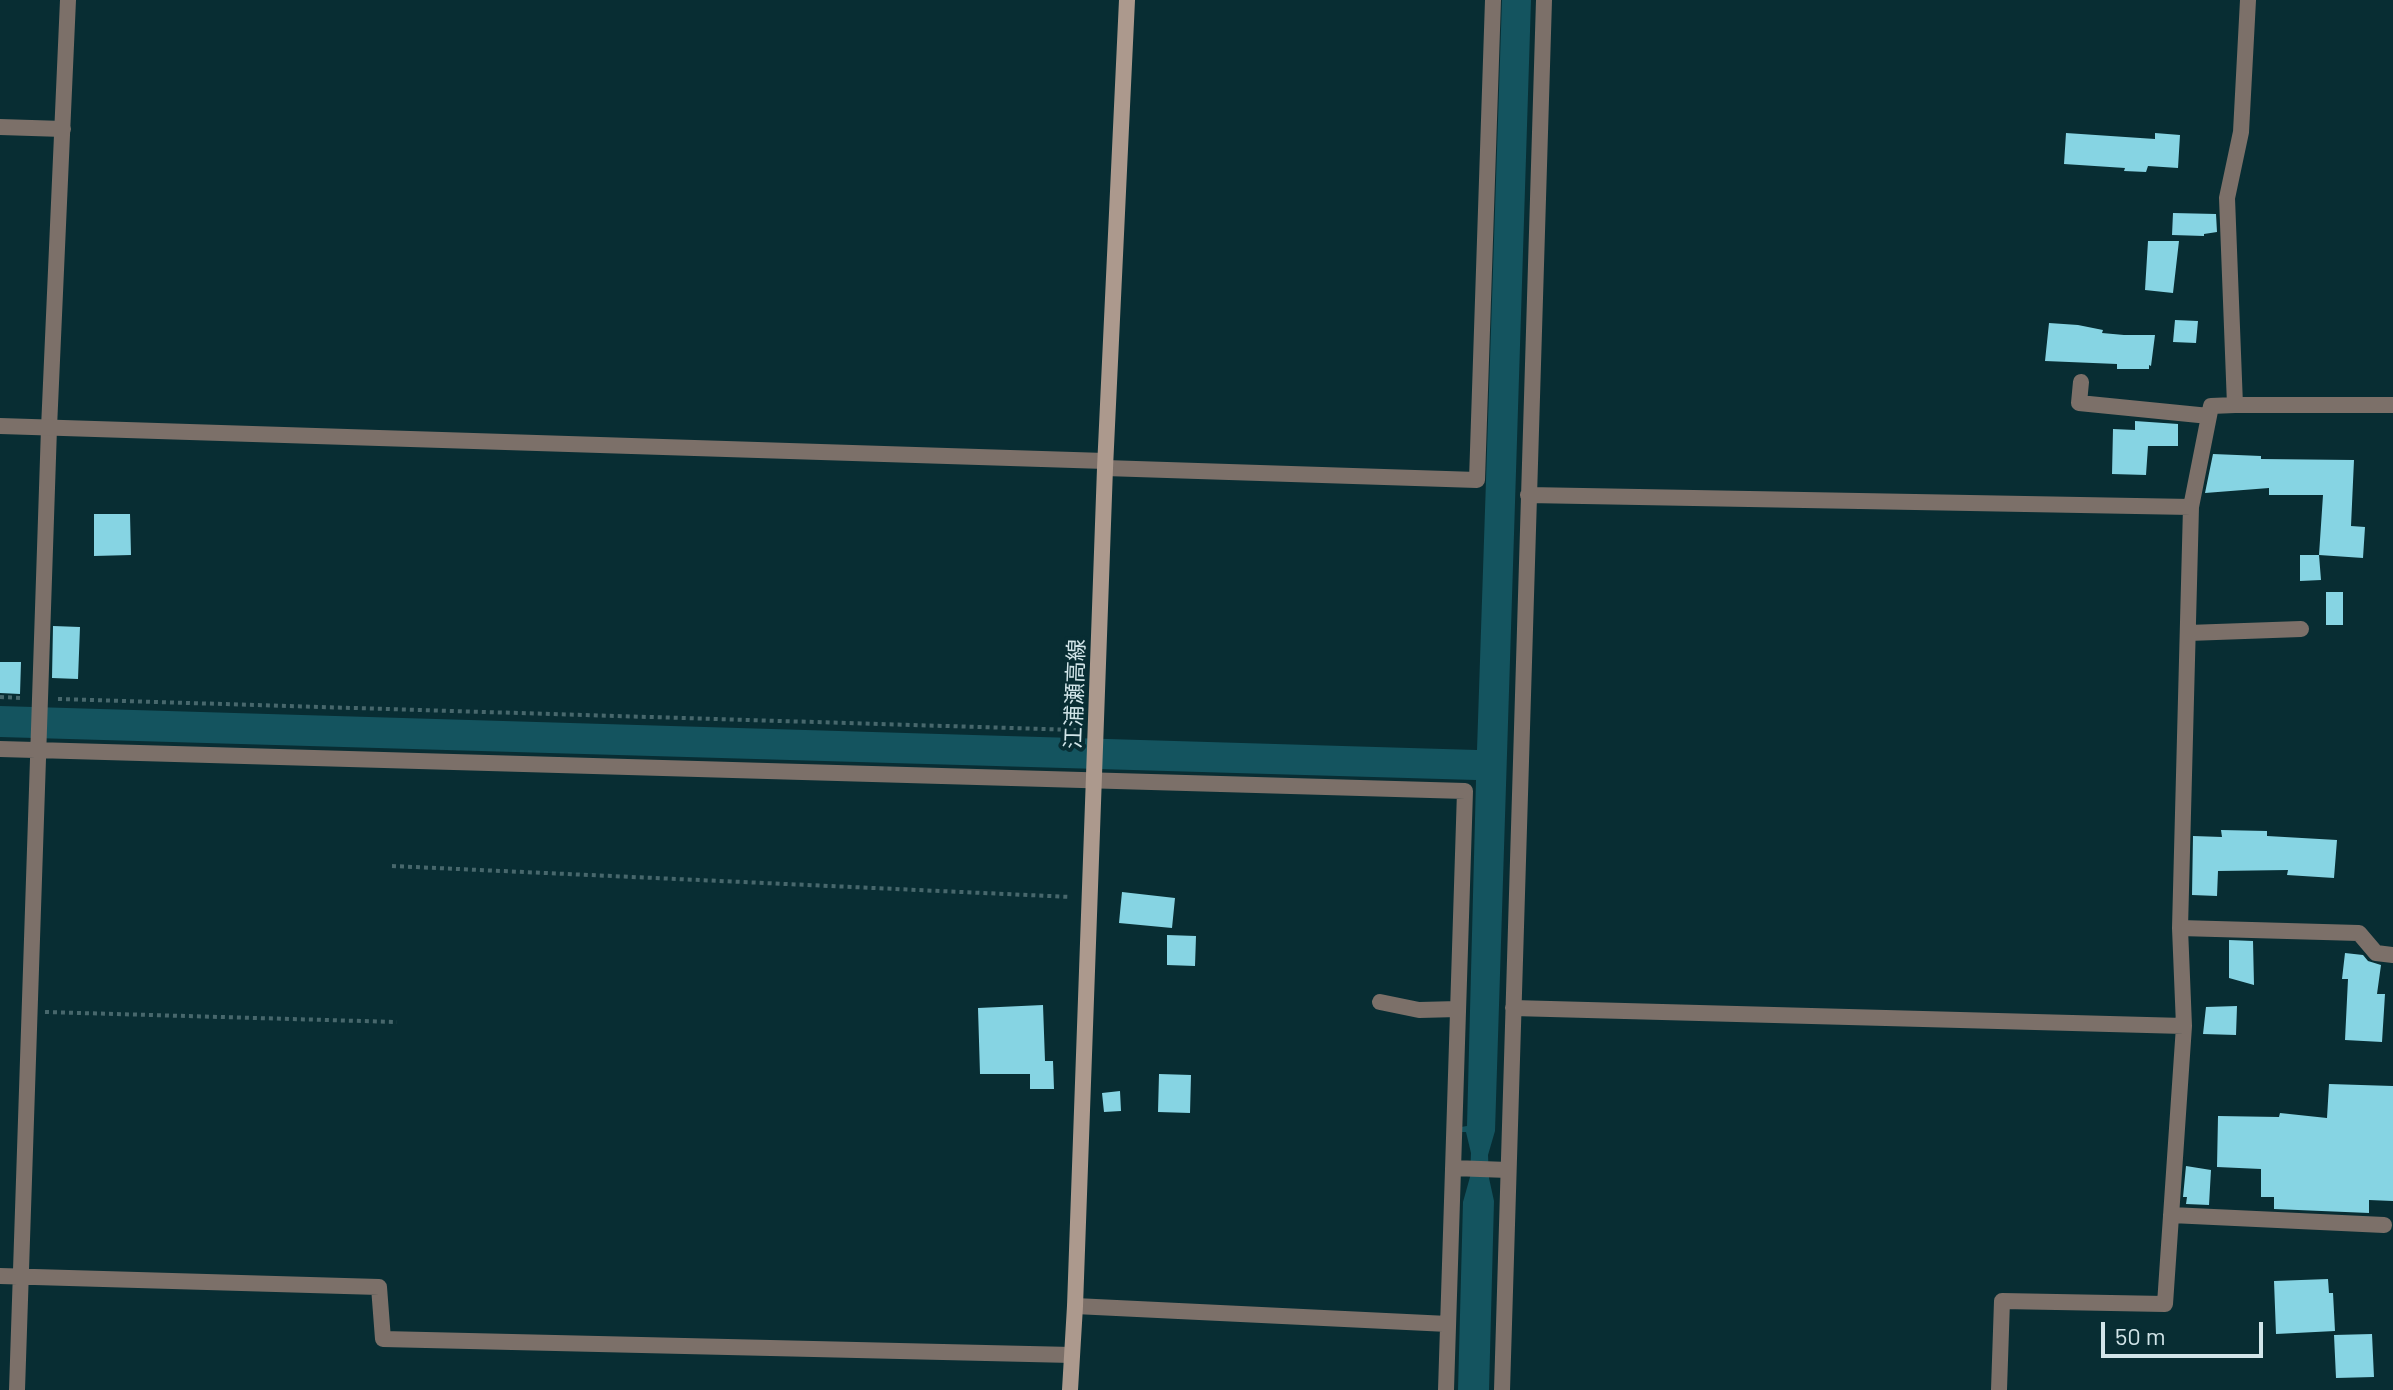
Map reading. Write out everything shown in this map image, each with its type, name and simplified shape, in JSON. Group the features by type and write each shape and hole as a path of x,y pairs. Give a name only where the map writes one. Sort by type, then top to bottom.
{"main road":[{"name":"江浦瀬高線","path":"1070,1390 1094,776 1088,732 1105,464 1127,0"}],"street":[{"path":"17,1390 49,428 68,0"},
{"path":"0,426 1477,480 1493,0"},
{"path":"1502,1390 1544,0"},
{"path":"2235,405 2227,198 2241,132 2248,0"},
{"path":"0,127 63,129"},
{"path":"2081,382 2079,403 2209,416"},
{"path":"1999,1390 2002,1301 2165,1304 2184,1026 2180,928 2191,507 2211,406 2393,405"},
{"path":"1528,495 2191,507"},
{"path":"2188,633 2301,629"},
{"path":"0,749 40,746 1094,776 1465,791 1458,1009 1461,1168 1448,1324 1446,1390"},
{"path":"2180,928 2359,933 2376,953 2393,955"},
{"path":"1380,1002 1419,1010 1458,1009"},
{"path":"1513,1008 2184,1026"},
{"path":"1461,1168 1508,1170"},
{"path":"2171,1215 2384,1225"},
{"path":"0,1276 379,1287 383,1339 1072,1355"},
{"path":"1075,1306 1448,1324"}],"path":[{"path":"41,702 1088,732"},
{"path":"392,866 1074,897"},
{"path":"31,1011 397,1022"}],"water":[{"path":"1502,0 1531,0 1495,1131 1488,1155 1494,1201 1489,1390 1458,1390 1463,1202 1470,1177 1471,1153 1466,1132 1461,1132 1461,1127 1467,1126 1476,780 0,737 0,706 1477,750"}],"building":[{"path":"2066,133 2155,139 2155,133 2180,135 2178,168 2148,166 2146,172 2064,164"},
{"path":"2173,213 2216,214 2217,232 2204,236 2172,235"},
{"path":"2148,241 2179,241 2173,293 2145,290"},
{"path":"2175,320 2198,321 2196,343 2173,342"},
{"path":"2049,323 2078,325 2103,330 2102,333 2155,335 2151,366 2149,369 2117,369 2117,364 2045,361"},
{"path":"2135,421 2178,424 2178,446 2148,446 2146,475 2112,474 2113,429 2135,430"},
{"path":"2213,454 2261,456 2261,459 2354,460 2351,526 2365,527 2363,558 2319,555 2323,495 2269,495 2269,488 2205,493"},
{"path":"94,514 130,514 131,555 94,556"},
{"path":"2300,555 2319,555 2321,580 2300,581"},
{"path":"2326,592 2343,592 2343,625 2326,625"},
{"path":"53,626 80,627 78,679 52,678"},
{"path":"0,662 21,662 20,694 0,693"},
{"path":"2221,830 2267,831 2267,836 2337,840 2334,878 2287,875 2288,870 2218,871 2217,896 2192,895 2193,836 2222,837"},
{"path":"1122,892 1175,898 1172,928 1119,923"},
{"path":"1167,935 1196,936 1195,966 1167,965"},
{"path":"2229,940 2253,941 2254,985 2229,978"},
{"path":"2345,953 2363,955 2368,961 2381,965 2377,994 2385,994 2382,1042 2345,1040 2348,979 2342,979"},
{"path":"1043,1005 1045,1061 1053,1061 1054,1089 1030,1089 1030,1074 980,1074 978,1008"},
{"path":"2237,1006 2236,1035 2203,1034 2206,1007"},
{"path":"1159,1074 1191,1075 1190,1113 1158,1112"},
{"path":"2329,1084 2393,1086 2393,1201 2369,1200 2369,1213 2274,1209 2274,1197 2261,1197 2261,1169 2217,1167 2218,1116 2279,1117 2280,1113 2327,1118"},
{"path":"1120,1091 1121,1111 1104,1112 1102,1093"},
{"path":"2186,1166 2211,1170 2209,1205 2186,1204 2187,1197 2183,1197"},
{"path":"2328,1279 2329,1293 2333,1293 2335,1331 2276,1334 2274,1281"},
{"path":"2372,1334 2374,1377 2336,1378 2334,1335"}]}
